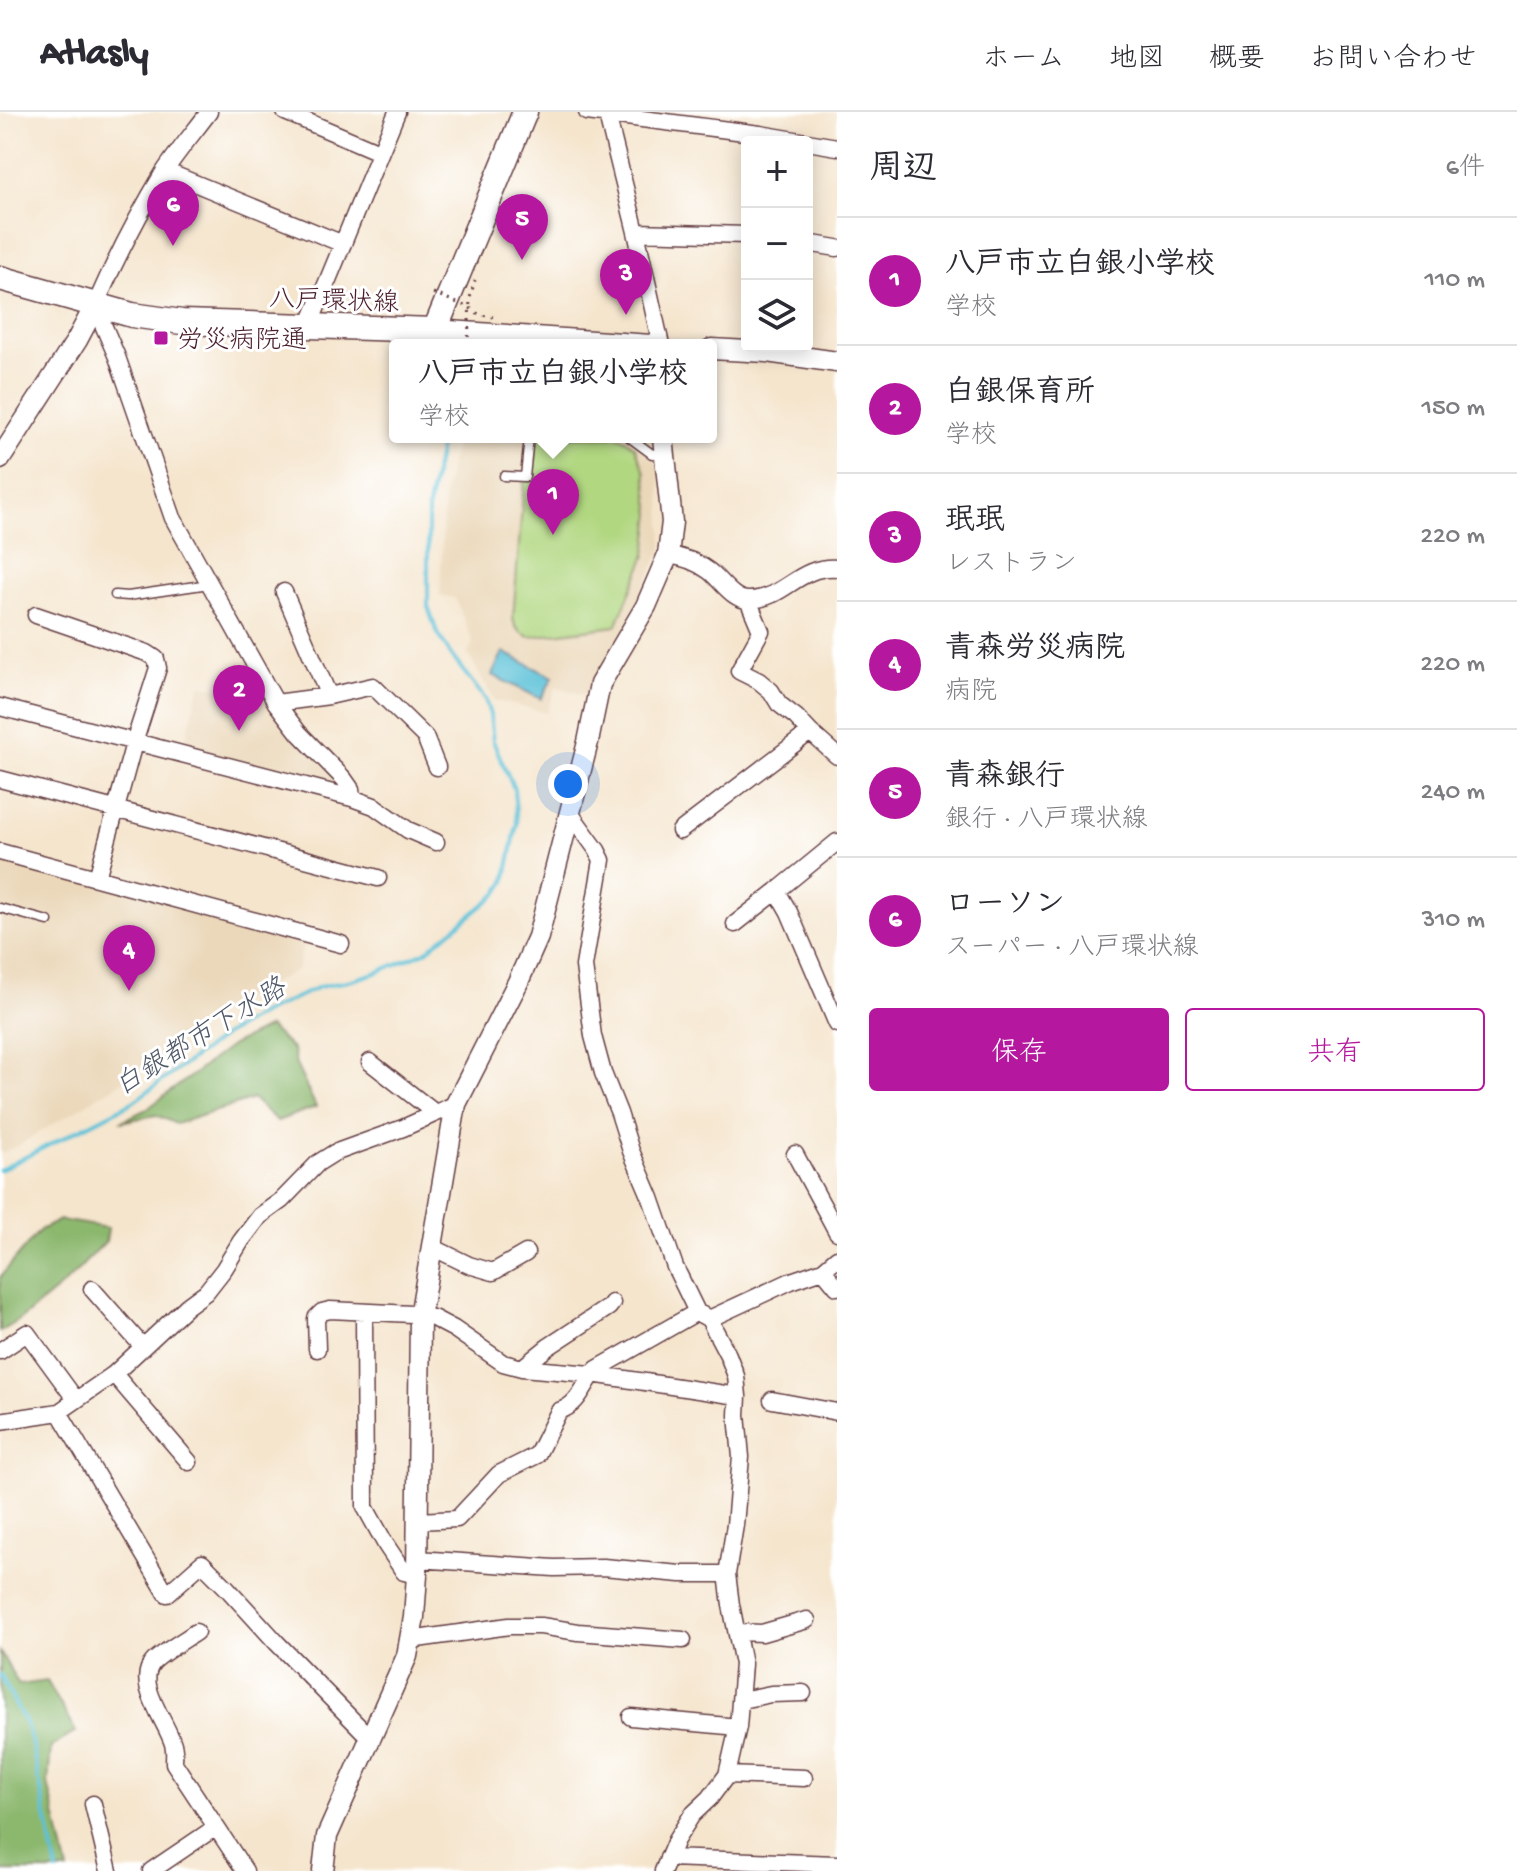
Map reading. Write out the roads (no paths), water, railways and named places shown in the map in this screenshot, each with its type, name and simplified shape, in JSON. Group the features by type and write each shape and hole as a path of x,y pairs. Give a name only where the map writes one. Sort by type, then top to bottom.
{"main road":[{"path":"435,330 525,112"},
{"name":"八戸環状線","path":"0,278 132,315 182,322 435,330"}],"street":[{"path":"0,459 77,340 124,243 165,171 209,112"},
{"path":"285,112 379,152"},
{"path":"309,326 397,112"},
{"path":"587,112 837,147"},
{"path":"607,115 660,339"},
{"path":"165,171 343,244"},
{"path":"636,232 741,235"},
{"path":"813,244 837,248"},
{"path":"95,306 117,357 173,518 276,703 299,733 344,779 351,789 352,798"},
{"path":"435,330 565,339"},
{"path":"717,349 767,352 837,362"},
{"path":"323,1871 327,1836 407,1656 414,1617 420,1317 456,1104 538,937 600,684 646,606 668,555 672,522 664,445"},
{"path":"668,555 694,561 709,570 738,598 748,600 774,594 808,571 837,568"},
{"path":"284,592 329,696"},
{"path":"748,600 761,631 739,671 771,691 779,704 837,756"},
{"path":"36,615 147,653 156,659 158,668 97,878"},
{"path":"276,703 373,686 425,737 437,767"},
{"path":"0,707 352,798 374,806 408,830 436,842"},
{"path":"680,831 810,732"},
{"path":"0,779 378,878"},
{"path":"570,813 602,860 584,966 593,1036 603,1073 675,1267 728,1355 736,1376 738,1396 741,1457 727,1574 743,1664 738,1727 727,1775 692,1815 665,1864 837,1864"},
{"path":"735,924 837,842"},
{"path":"0,852 341,944"},
{"path":"777,891 836,1020"},
{"path":"370,1062 435,1113"},
{"path":"0,1421 59,1412 114,1374 206,1292 260,1216 282,1200 318,1163 334,1153 403,1128 456,1104"},
{"path":"795,1154 837,1232"},
{"path":"432,1247 469,1265 493,1272 526,1253"},
{"path":"418,1521 457,1519 499,1474 537,1455 559,1411 566,1410 582,1394 597,1369 703,1316 823,1270 837,1258"},
{"path":"823,1270 837,1287"},
{"path":"92,1289 143,1347"},
{"path":"522,1368 612,1303"},
{"path":"317,1349 316,1318 322,1312 412,1314 433,1318 503,1363 522,1368 592,1374 738,1396"},
{"path":"364,1313 365,1507 404,1572 417,1567 515,1564 727,1574"},
{"path":"0,1351 27,1333 76,1400"},
{"path":"114,1374 189,1462"},
{"path":"772,1400 837,1412"},
{"path":"59,1412 167,1594 202,1563 370,1738"},
{"path":"737,1632 762,1633 807,1620"},
{"path":"410,1640 509,1626 541,1626 683,1640"},
{"path":"196,1632 155,1661 148,1669 148,1682 152,1699 174,1746 174,1763 245,1871"},
{"path":"741,1700 771,1694 803,1693"},
{"path":"631,1717 738,1727"},
{"path":"727,1775 804,1778"},
{"path":"93,1804 109,1871"},
{"path":"151,1871 216,1827"}],"lane":[{"path":"504,476 525,477 528,443"},
{"path":"637,443 652,454 664,445"},
{"path":"115,595 128,596 210,584"},
{"path":"0,908 48,921"}],"water":[{"path":"503,652 553,677 541,699 492,675"}],"waterway":[{"name":"白銀都市下水路","path":"0,1170 133,1102 225,1035 263,1013 319,987 375,973 425,952 497,894 505,882 517,824 514,789 493,741 485,699 451,655 436,630 428,607 428,507 441,443"},
{"name":"白銀都市下水路","path":"0,1675 27,1726 57,1871"}],"place":[{"name":"ローソン","path":"173,246"},
{"name":"青森銀行","path":"522,260"},
{"name":"珉珉","path":"626,315"},
{"name":"労災病院通","path":"161,338"},
{"name":"八戸市立白銀小学校","path":"553,535"},
{"name":"白銀保育所","path":"239,731"},
{"name":"青森労災病院","path":"129,991"}]}
